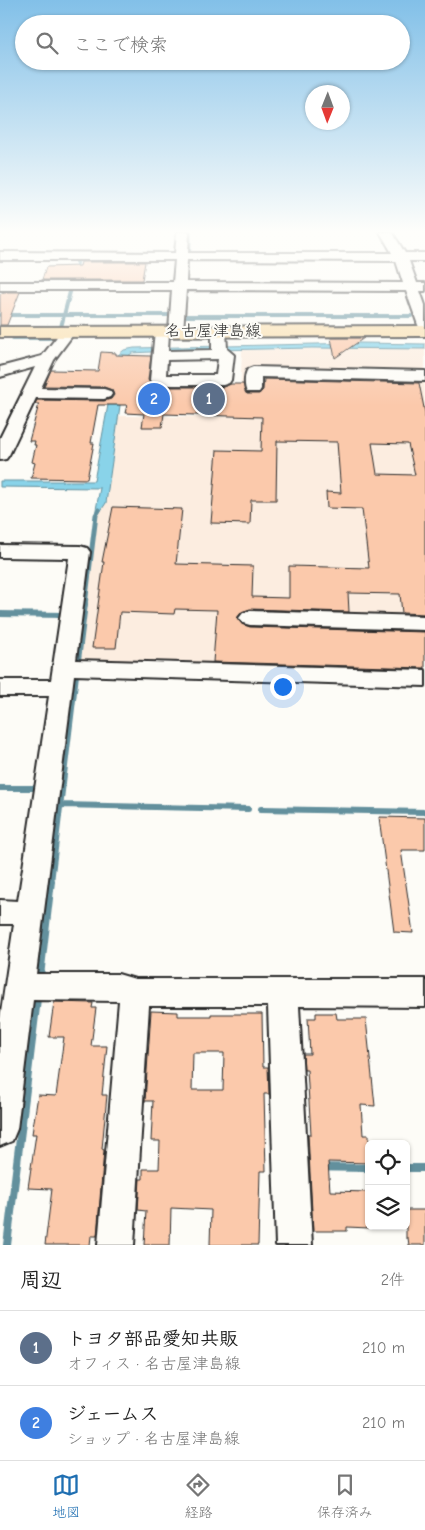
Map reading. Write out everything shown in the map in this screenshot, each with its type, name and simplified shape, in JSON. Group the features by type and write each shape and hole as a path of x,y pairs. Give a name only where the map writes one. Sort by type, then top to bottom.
{"main road":[{"name":"名古屋津島線","path":"0,332 68,332 164,343 221,345 425,331"}],"street":[{"path":"164,343 221,345 223,380 158,380 164,343 179,290"},
{"path":"419,290 425,325"},
{"path":"0,455 47,359 68,332"},
{"path":"0,372 47,359"},
{"path":"252,388 253,372 425,376"},
{"path":"30,393 104,394"},
{"path":"0,551 80,552 0,1129"},
{"path":"250,618 425,623"},
{"path":"0,688 62,678 425,678"},
{"path":"0,912 29,913"},
{"path":"19,987 118,987 135,992 425,993"},
{"path":"116,1245 135,992"},
{"path":"283,993 294,1245"}],"shaded area":[{"path":"425,349 425,674 80,663 98,515 106,503 119,416 239,417 242,350"}],"water":[{"path":"361,343 425,344 425,349 312,348 132,353 127,357 106,503 98,515 95,515 100,488 0,487 0,481 94,481 117,356 124,350 134,348"}],"building":[{"path":"4,292 20,292 7,325 0,325 0,294"},
{"path":"331,338 364,338 335,358"},
{"path":"101,352 116,353 116,355 151,356 148,380 151,385 158,387 223,387 231,384 243,384 247,394 259,394 263,390 264,379 419,383 425,413 425,614 402,613 400,594 348,593 349,612 250,609 242,612 237,618 242,624 250,627 425,632 425,668 213,662 217,610 175,609 174,614 120,612 116,648 92,648 104,562 102,562 113,507 182,509 176,564 253,566 252,597 289,598 289,566 369,568 362,509 327,508 326,492 341,493 337,442 277,441 276,500 251,500 250,524 211,523 217,450 261,451 262,417 164,414 162,427 142,427 144,414 125,413 127,405 98,405 91,443 94,443 87,479 31,478 35,463 32,462 36,445 34,445 35,441 29,441 39,404 35,404 37,400 104,401 111,399 114,395 112,390 104,387 44,386 51,370 98,371","holes":["372,443 408,444 415,475 377,474"]},
{"path":"379,817 425,818 425,850 401,850 413,933 394,932"},
{"path":"54,1002 93,1003 92,1008 96,1008 91,1046 107,1046 102,1095 107,1095 97,1236 91,1236 90,1245 45,1245 52,1189 28,1188 36,1134 32,1134 38,1095 56,1096 64,1037 49,1037"},
{"path":"151,1011 178,1012 178,1016 262,1014 263,1067 268,1067 269,1094 264,1094 266,1171 260,1171 258,1245 210,1245 211,1210 171,1208 170,1245 144,1245 146,1211 138,1210 140,1179 143,1179 143,1169 159,1169 160,1141 151,1141 153,1101 145,1101","holes":["193,1053 224,1053 223,1090 192,1090"]},
{"path":"316,1013 336,1013 337,1019 366,1019 375,1106 361,1105 363,1135 369,1135 369,1140 365,1140 365,1163 328,1162 330,1191 365,1192 365,1228 347,1227 347,1231 313,1231 308,1134 311,1134 307,1070 304,1070 303,1054 310,1054 308,1018 316,1018"},
{"path":"410,1210 425,1210 425,1245 409,1245 408,1238 406,1238 406,1230 410,1230"}],"waterway":[{"path":"64,315 70,290"},
{"path":"0,315 64,315"},
{"path":"61,327 64,315"},
{"path":"64,315 171,315"},
{"path":"183,316 411,316"},
{"path":"13,338 55,338"},
{"path":"85,605 96,515 99,510"},
{"path":"78,660 85,604"},
{"path":"0,614 63,615"},
{"path":"51,882 76,675"},
{"path":"0,788 40,788"},
{"path":"61,805 248,809"},
{"path":"261,809 425,812"},
{"path":"40,976 51,881"},
{"path":"7,1245 37,999"},
{"path":"304,1167 365,1168"},
{"path":"410,1168 425,1168"}],"place":[{"name":"ジェームス","path":"154,399"},
{"name":"トヨタ部品愛知共販","path":"209,399"}]}
